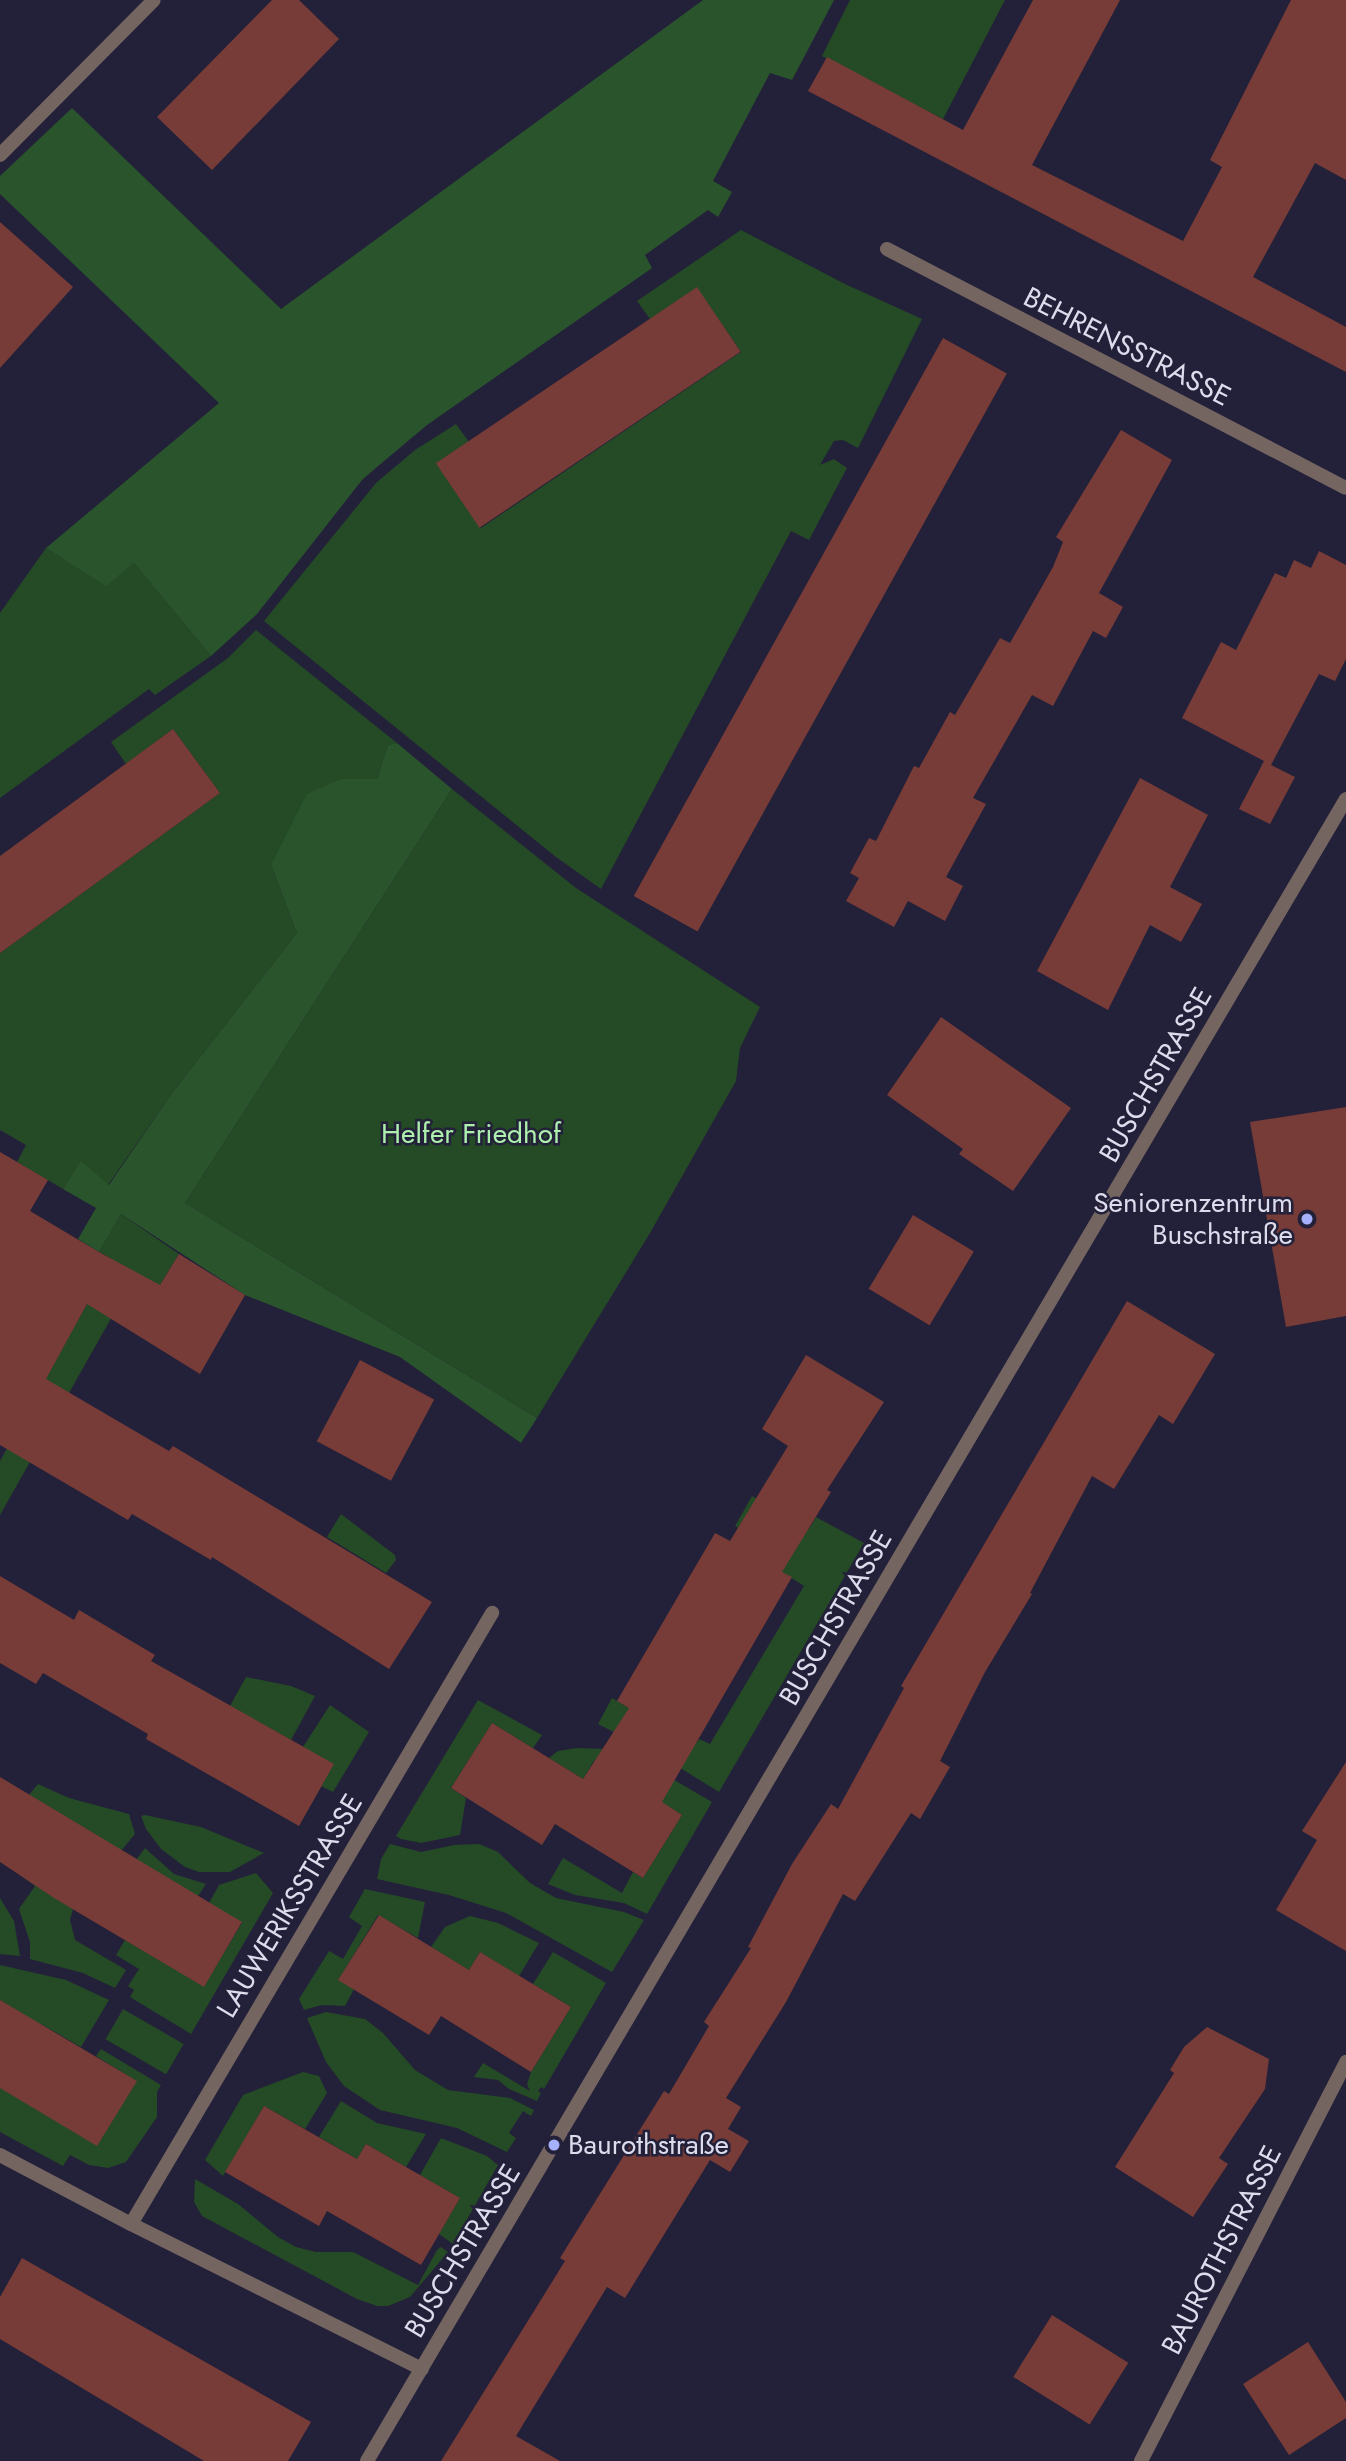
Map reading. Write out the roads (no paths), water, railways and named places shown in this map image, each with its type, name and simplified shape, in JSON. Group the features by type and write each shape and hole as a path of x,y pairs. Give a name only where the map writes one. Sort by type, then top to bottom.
{"street":[{"path":"0,155 154,0"},
{"name":"BEHRENSSTRASSE","path":"887,249 1346,488"},
{"name":"BUSCHSTRASSE","path":"367,2461 1346,799"},
{"name":"LAUWERIKSSTRASSE","path":"131,2224 492,1613"},
{"name":"BAUROTHSTRASSE","path":"1142,2461 1346,2062"},
{"path":"0,2155 131,2224 422,2368"}],"place":[{"name":"Seniorenzentrum Buschstraße","path":"1307,1219"},
{"name":"Baurothstraße","path":"554,2145"}],"park label":[{"name":"Helfer Friedhof","path":"471,1134"}]}
